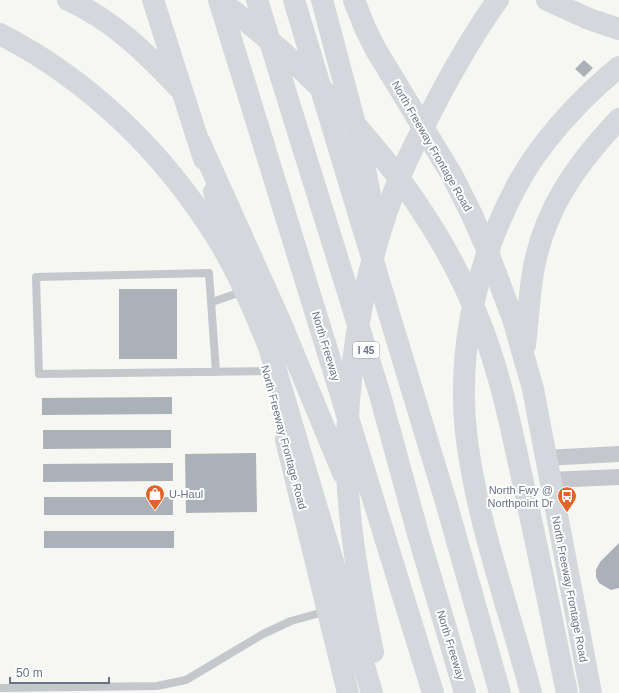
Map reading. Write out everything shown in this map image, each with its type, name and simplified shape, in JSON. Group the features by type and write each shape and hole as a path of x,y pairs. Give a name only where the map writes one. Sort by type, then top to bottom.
{"main road":[{"path":"68,0 109,24 143,50 184,93"},
{"name":"North Freeway Frontage Road","path":"153,0 199,141 244,291 291,458 348,693"},
{"path":"164,32 163,12 166,0"},
{"path":"219,0 294,63 364,134 413,199 446,253 460,280 480,323 504,396 567,693"},
{"name":"North Freeway","path":"219,0 430,685"},
{"path":"294,0 446,502 500,693"},
{"path":"322,0 359,139 406,370"},
{"path":"381,693 358,578 350,506 347,437 357,336 372,268 401,174 449,78 498,0"},
{"path":"547,0 589,19 619,29"},
{"name":"North Freeway Frontage Road","path":"355,2 376,50 452,175 471,213 500,283 524,354 533,389 549,480 591,693"},
{"name":"North Freeway","path":"259,5 380,395 418,534 465,693"},
{"path":"0,34 50,64 90,93 125,123 156,156 181,186 217,239 252,308 269,348 372,693"},
{"path":"531,693 478,502 468,446 465,420 465,368 468,335 479,280 496,230 516,188 538,154 578,105 619,67"},
{"path":"524,354 533,273 540,242 550,214 570,178 589,151 619,119"},
{"path":"199,141 280,321 430,685"}],"street":[{"path":"545,458 619,454"},
{"path":"549,480 619,477"}],"lane":[{"path":"216,372 209,273 36,277 38,374 216,372 266,371"},
{"path":"212,302 244,291"},
{"path":"0,688 157,686 186,680 270,631 291,621 328,611"}],"building":[{"path":"584,60 593,68 584,77 575,69"},
{"path":"119,289 177,289 177,359 119,359"},
{"path":"172,397 172,414 42,415 42,398"},
{"path":"43,430 171,430 171,448 43,449"},
{"path":"256,453 257,512 186,513 185,454"},
{"path":"173,463 173,481 43,482 43,464"},
{"path":"44,497 173,497 173,515 44,515"},
{"path":"44,531 174,531 174,548 44,548"},
{"path":"619,543 619,588 611,590 599,583 596,577 596,570 600,562"}],"place":[{"name":"U-Haul","path":"155,511"},
{"name":"North Fwy @ Northpoint Dr","path":"567,513"}]}
